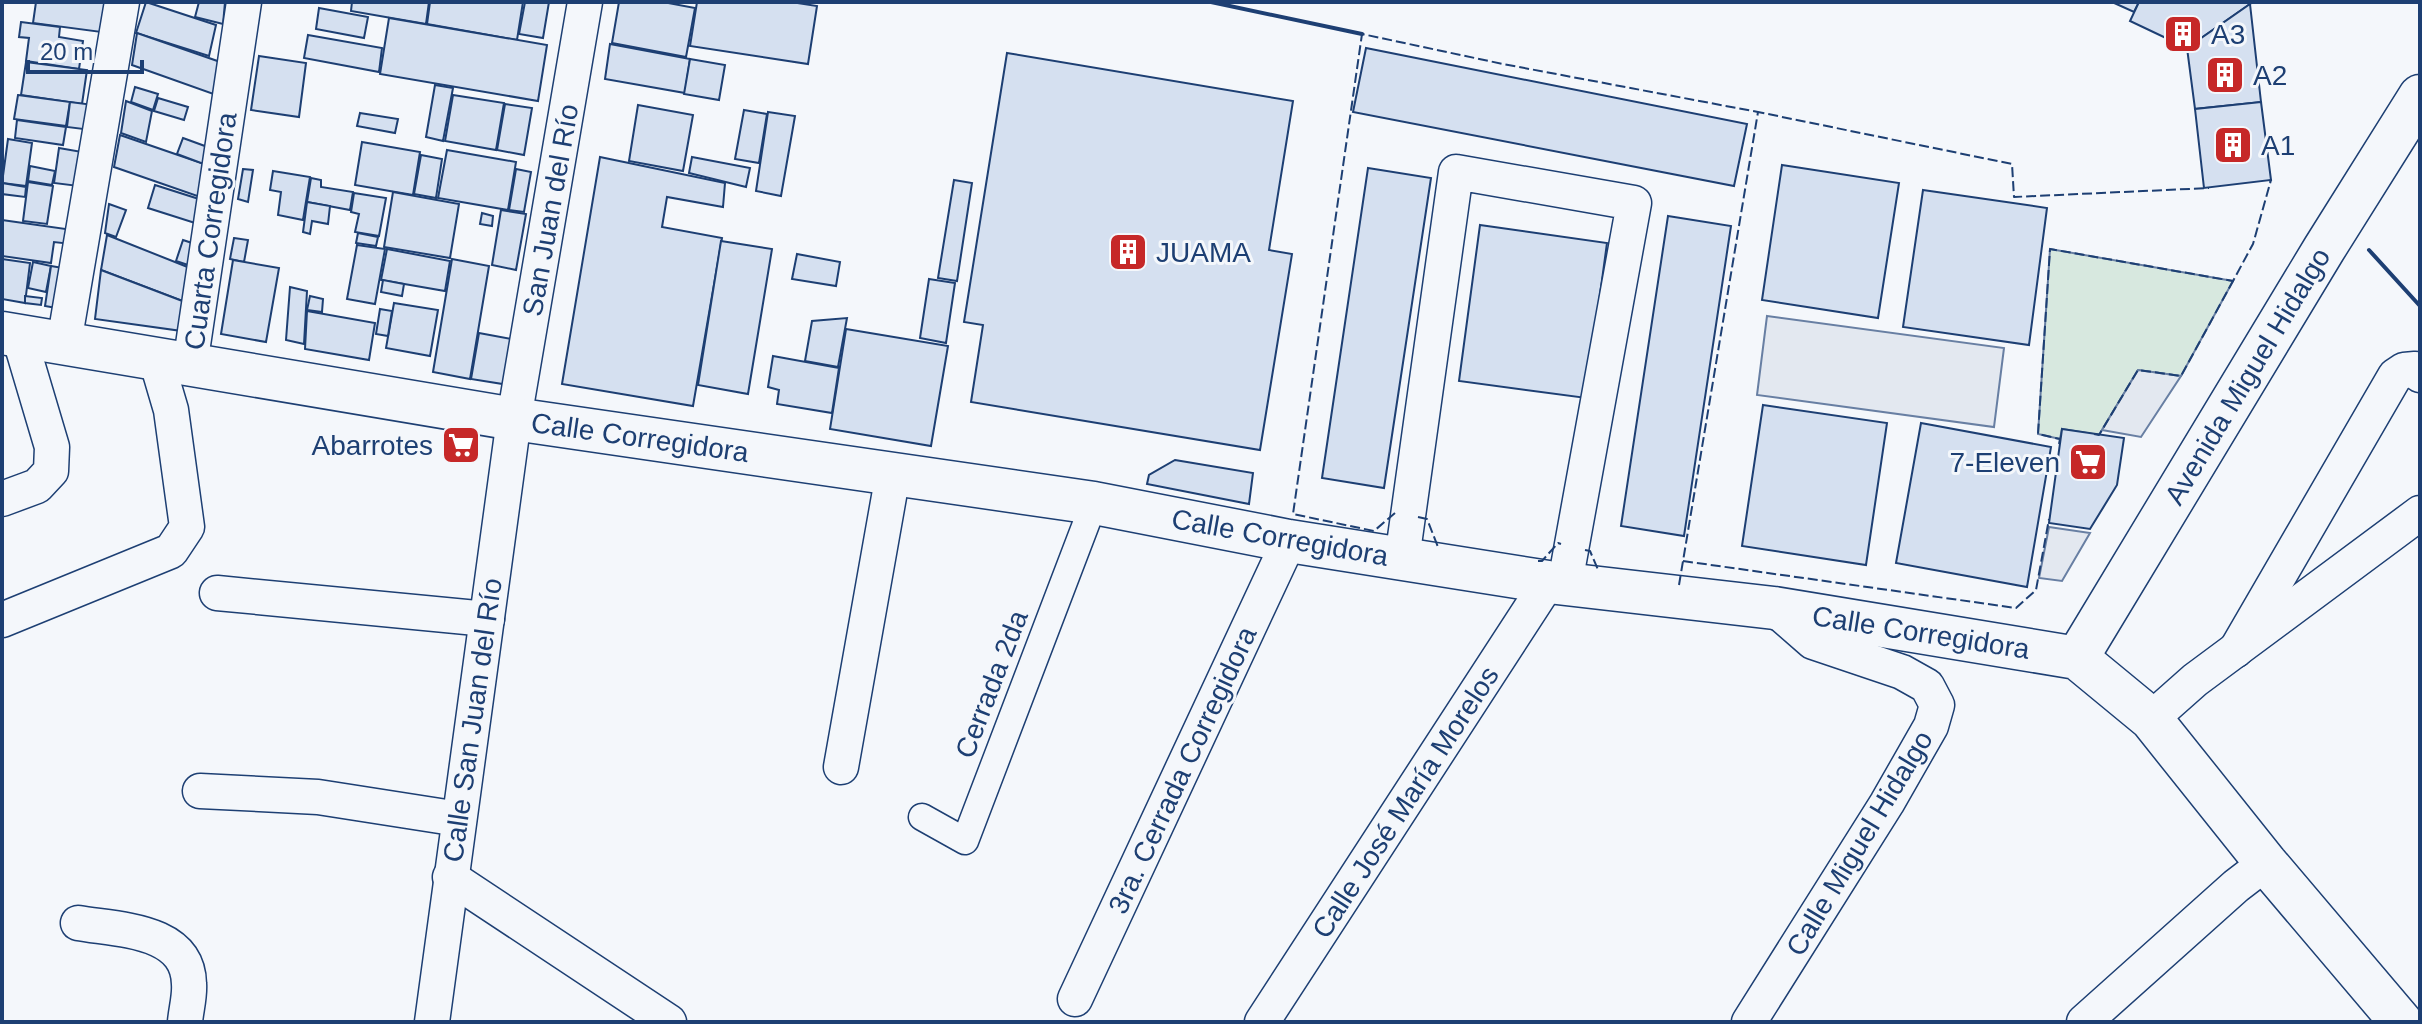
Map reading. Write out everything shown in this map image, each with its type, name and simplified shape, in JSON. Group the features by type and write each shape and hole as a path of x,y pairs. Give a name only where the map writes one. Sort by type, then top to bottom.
{"street":[{"path":"64,343 122,2"},
{"name":"Cuarta Corregidora","path":"173,362 244,2"},
{"name":"San Juan del Río","path":"514,419 585,2"},
{"name":"Avenida Miguel Hidalgo","path":"2077,658 2420,96"},
{"path":"1402,559 1456,172 1634,203 1557,582"},
{"path":"2,499 37,486 51,471 52,447 10,335"},
{"name":"Calle Corregidora","path":"10,335 514,419 1094,503 1289,541 1402,559 1690,600 1774,608 2077,658"},
{"path":"2,620 171,551 187,527 171,410 173,362"},
{"path":"2236,650 2395,376 2404,370 2415,369 2420,375"},
{"name":"Calle San Juan del Río","path":"432,1022 514,419"},
{"path":"841,767 893,474"},
{"name":"Cerrada 2da","path":"922,817 965,841 1094,503"},
{"path":"2151,719 2195,680 2420,513"},
{"name":"3ra. Cerrada Corregidora","path":"1075,999 1289,541"},
{"name":"Calle José María Morelos","path":"1262,1022 1557,582"},
{"path":"217,593 487,619"},
{"name":"Calle Miguel Hidalgo","path":"1749,1022 1887,803 1931,726 1937,705 1927,686 1902,672 1813,642 1774,608"},
{"path":"2077,658 2151,719 2394,1019"},
{"path":"200,791 318,797 459,819"},
{"path":"2084,1022 2236,886 2266,863"},
{"path":"450,877 669,1022"},
{"path":"78,923 155,935 180,953 190,982 185,1022"}],"shaded area":[{"path":"2050,249 2233,281 2181,376 2138,370 2099,435 2062,429 2060,439 2038,434"},
{"path":"1767,316 2004,348 1994,427 1757,395"},
{"path":"2138,370 2181,376 2141,437 2102,430"},
{"path":"2049,527 2090,533 2062,581 2039,578"}],"building":[{"path":"36,2 105,2 101,32 33,23"},
{"path":"146,2 216,25 209,56 136,33"},
{"path":"199,2 225,2 223,24 195,17"},
{"path":"352,2 429,2 426,24 351,11"},
{"path":"430,2 523,2 517,40 427,24"},
{"path":"525,2 549,2 543,38 519,34"},
{"path":"619,2 663,2 695,8 686,57 612,43"},
{"path":"697,2 791,2 817,6 808,64 690,46"},
{"path":"2112,2 2139,2 2134,12"},
{"name":"A3","path":"2139,2 2250,4 2187,48 2130,21"},
{"name":"A2","path":"2250,4 2261,102 2195,109 2187,48"},
{"path":"319,8 368,17 364,38 316,29"},
{"path":"389,18 547,45 538,101 380,74"},
{"path":"21,22 60,27 59,37 83,41 79,69 26,61 29,38 19,37"},
{"path":"137,33 226,64 219,96 132,65"},
{"path":"308,35 382,48 379,72 304,58"},
{"path":"610,44 690,59 685,93 605,79"},
{"path":"1366,48 1747,124 1734,186 1353,112"},
{"name":"JUAMA","path":"1007,53 1293,101 1269,250 1292,254 1260,450 971,402 983,325 964,322"},
{"path":"259,56 306,63 299,117 251,110"},
{"path":"690,59 725,65 719,100 684,94"},
{"path":"26,62 87,70 82,104 21,95"},
{"path":"435,85 453,88 443,141 426,137"},
{"path":"135,87 158,94 153,110 131,102"},
{"path":"18,95 70,102 66,126 14,119"},
{"path":"453,95 504,103 496,150 445,141"},
{"path":"158,98 188,107 184,120 154,111"},
{"path":"126,101 152,111 146,142 121,133"},
{"path":"70,102 94,105 91,130 67,127"},
{"name":"A1","path":"2261,102 2271,180 2204,188 2195,109"},
{"path":"505,104 532,108 524,155 497,150"},
{"path":"638,105 693,115 683,171 629,161"},
{"path":"744,110 767,114 759,163 735,159"},
{"path":"768,112 795,116 781,196 756,191"},
{"path":"360,113 398,119 395,133 357,126"},
{"path":"17,120 66,127 63,145 15,138"},
{"path":"120,135 210,166 203,198 114,167"},
{"path":"183,138 213,149 209,166 177,154"},
{"path":"8,139 32,143 26,186 2,183"},
{"path":"362,142 420,152 413,195 355,185"},
{"path":"59,148 82,152 78,186 54,183"},
{"path":"447,150 516,162 508,210 438,198"},
{"path":"421,155 442,159 436,198 414,194"},
{"path":"600,157 725,183 723,207 667,197 662,227 722,238 693,406 562,384"},
{"path":"692,157 750,168 746,187 689,173"},
{"path":"1782,165 1899,183 1878,318 1762,300"},
{"path":"30,166 55,171 52,185 28,181"},
{"path":"1368,168 1431,178 1384,488 1322,478"},
{"path":"243,169 253,170 248,202 238,199"},
{"path":"516,169 531,172 524,212 509,210"},
{"path":"273,171 310,177 303,220 278,215 281,192 270,190"},
{"path":"311,178 321,180 321,187 353,192 350,210 307,202"},
{"path":"954,180 972,183 957,281 938,278"},
{"path":"28,182 53,186 47,224 23,221"},
{"path":"2,183 26,187 25,197 2,194"},
{"path":"155,185 202,200 195,223 148,208"},
{"path":"1923,190 2047,208 2029,345 1903,327"},
{"path":"393,192 459,204 450,258 384,247"},
{"path":"354,193 386,198 379,236 355,232 359,214 351,212"},
{"path":"307,202 330,206 328,224 312,221 310,234 303,232"},
{"path":"109,204 126,210 116,237 105,233"},
{"path":"501,210 526,214 516,270 492,265"},
{"path":"482,213 493,216 492,226 480,224"},
{"path":"1668,216 1731,226 1684,536 1621,526"},
{"path":"2,220 73,230 71,244 54,242 51,263 2,256"},
{"path":"1480,225 1607,243 1586,398 1459,381"},
{"path":"358,233 378,237 376,246 356,243"},
{"path":"107,235 190,268 185,302 101,270"},
{"path":"234,238 248,240 244,262 230,259"},
{"path":"183,240 198,245 191,266 176,261"},
{"path":"721,241 772,249 748,394 698,385"},
{"path":"357,245 385,249 375,304 347,299"},
{"path":"387,249 450,261 445,291 381,280"},
{"path":"797,254 840,262 836,286 792,279"},
{"path":"2,259 30,263 25,303 2,299"},
{"path":"452,259 489,266 470,379 433,372"},
{"path":"233,260 279,268 266,342 221,334"},
{"path":"33,262 51,266 46,292 28,288"},
{"path":"51,266 69,269 62,309 45,306"},
{"path":"101,270 185,302 182,331 95,319"},
{"path":"929,279 955,283 946,343 920,338"},
{"path":"383,280 404,284 402,296 381,292"},
{"path":"290,287 307,291 304,344 286,340"},
{"path":"25,296 42,298 41,305 25,303"},
{"path":"310,296 323,299 322,312 307,310"},
{"path":"394,303 438,310 430,356 386,348"},
{"path":"380,309 392,311 388,336 376,334"},
{"path":"307,311 375,323 369,360 305,349"},
{"path":"847,318 838,367 805,361 812,321"},
{"path":"846,329 948,346 931,446 830,429"},
{"path":"479,333 517,340 509,385 471,379"},
{"path":"773,356 839,368 832,413 777,404 779,390 768,387"},
{"path":"1763,405 1887,423 1866,565 1742,546"},
{"path":"1921,423 2051,447 2027,587 1896,563"},
{"name":"7-Eleven","path":"2062,429 2124,438 2117,485 2090,529 2049,523"},
{"path":"1175,460 1253,473 1249,504 1147,484 1149,475"}],"fence":[{"path":"1395,513 1374,531 1293,514 1362,34 1758,112"},
{"path":"1679,585 1758,112 2012,164 2014,197 2209,188"},
{"path":"2059,444 2060,439 2038,434 2050,249 2233,281 2253,244 2269,181"},
{"path":"2094,434 2099,435 2138,370 2181,376 2233,281"},
{"path":"1418,517 1427,519 1438,547"},
{"path":"1683,561 2016,608 2036,590 2049,519"},
{"path":"1538,561 1542,561 1558,543 1561,544"},
{"path":"1585,550 1590,551 1599,572"}],"wall":[{"path":"1211,2 1362,34"},
{"path":"2369,250 2420,306"}],"place":[{"name":"A3","path":"2183,34"},
{"name":"A2","path":"2225,75"},
{"name":"A1","path":"2233,145"},
{"name":"JUAMA","path":"1128,252"},
{"name":"Abarrotes","path":"461,445"},
{"name":"7-Eleven","path":"2088,462"}]}
